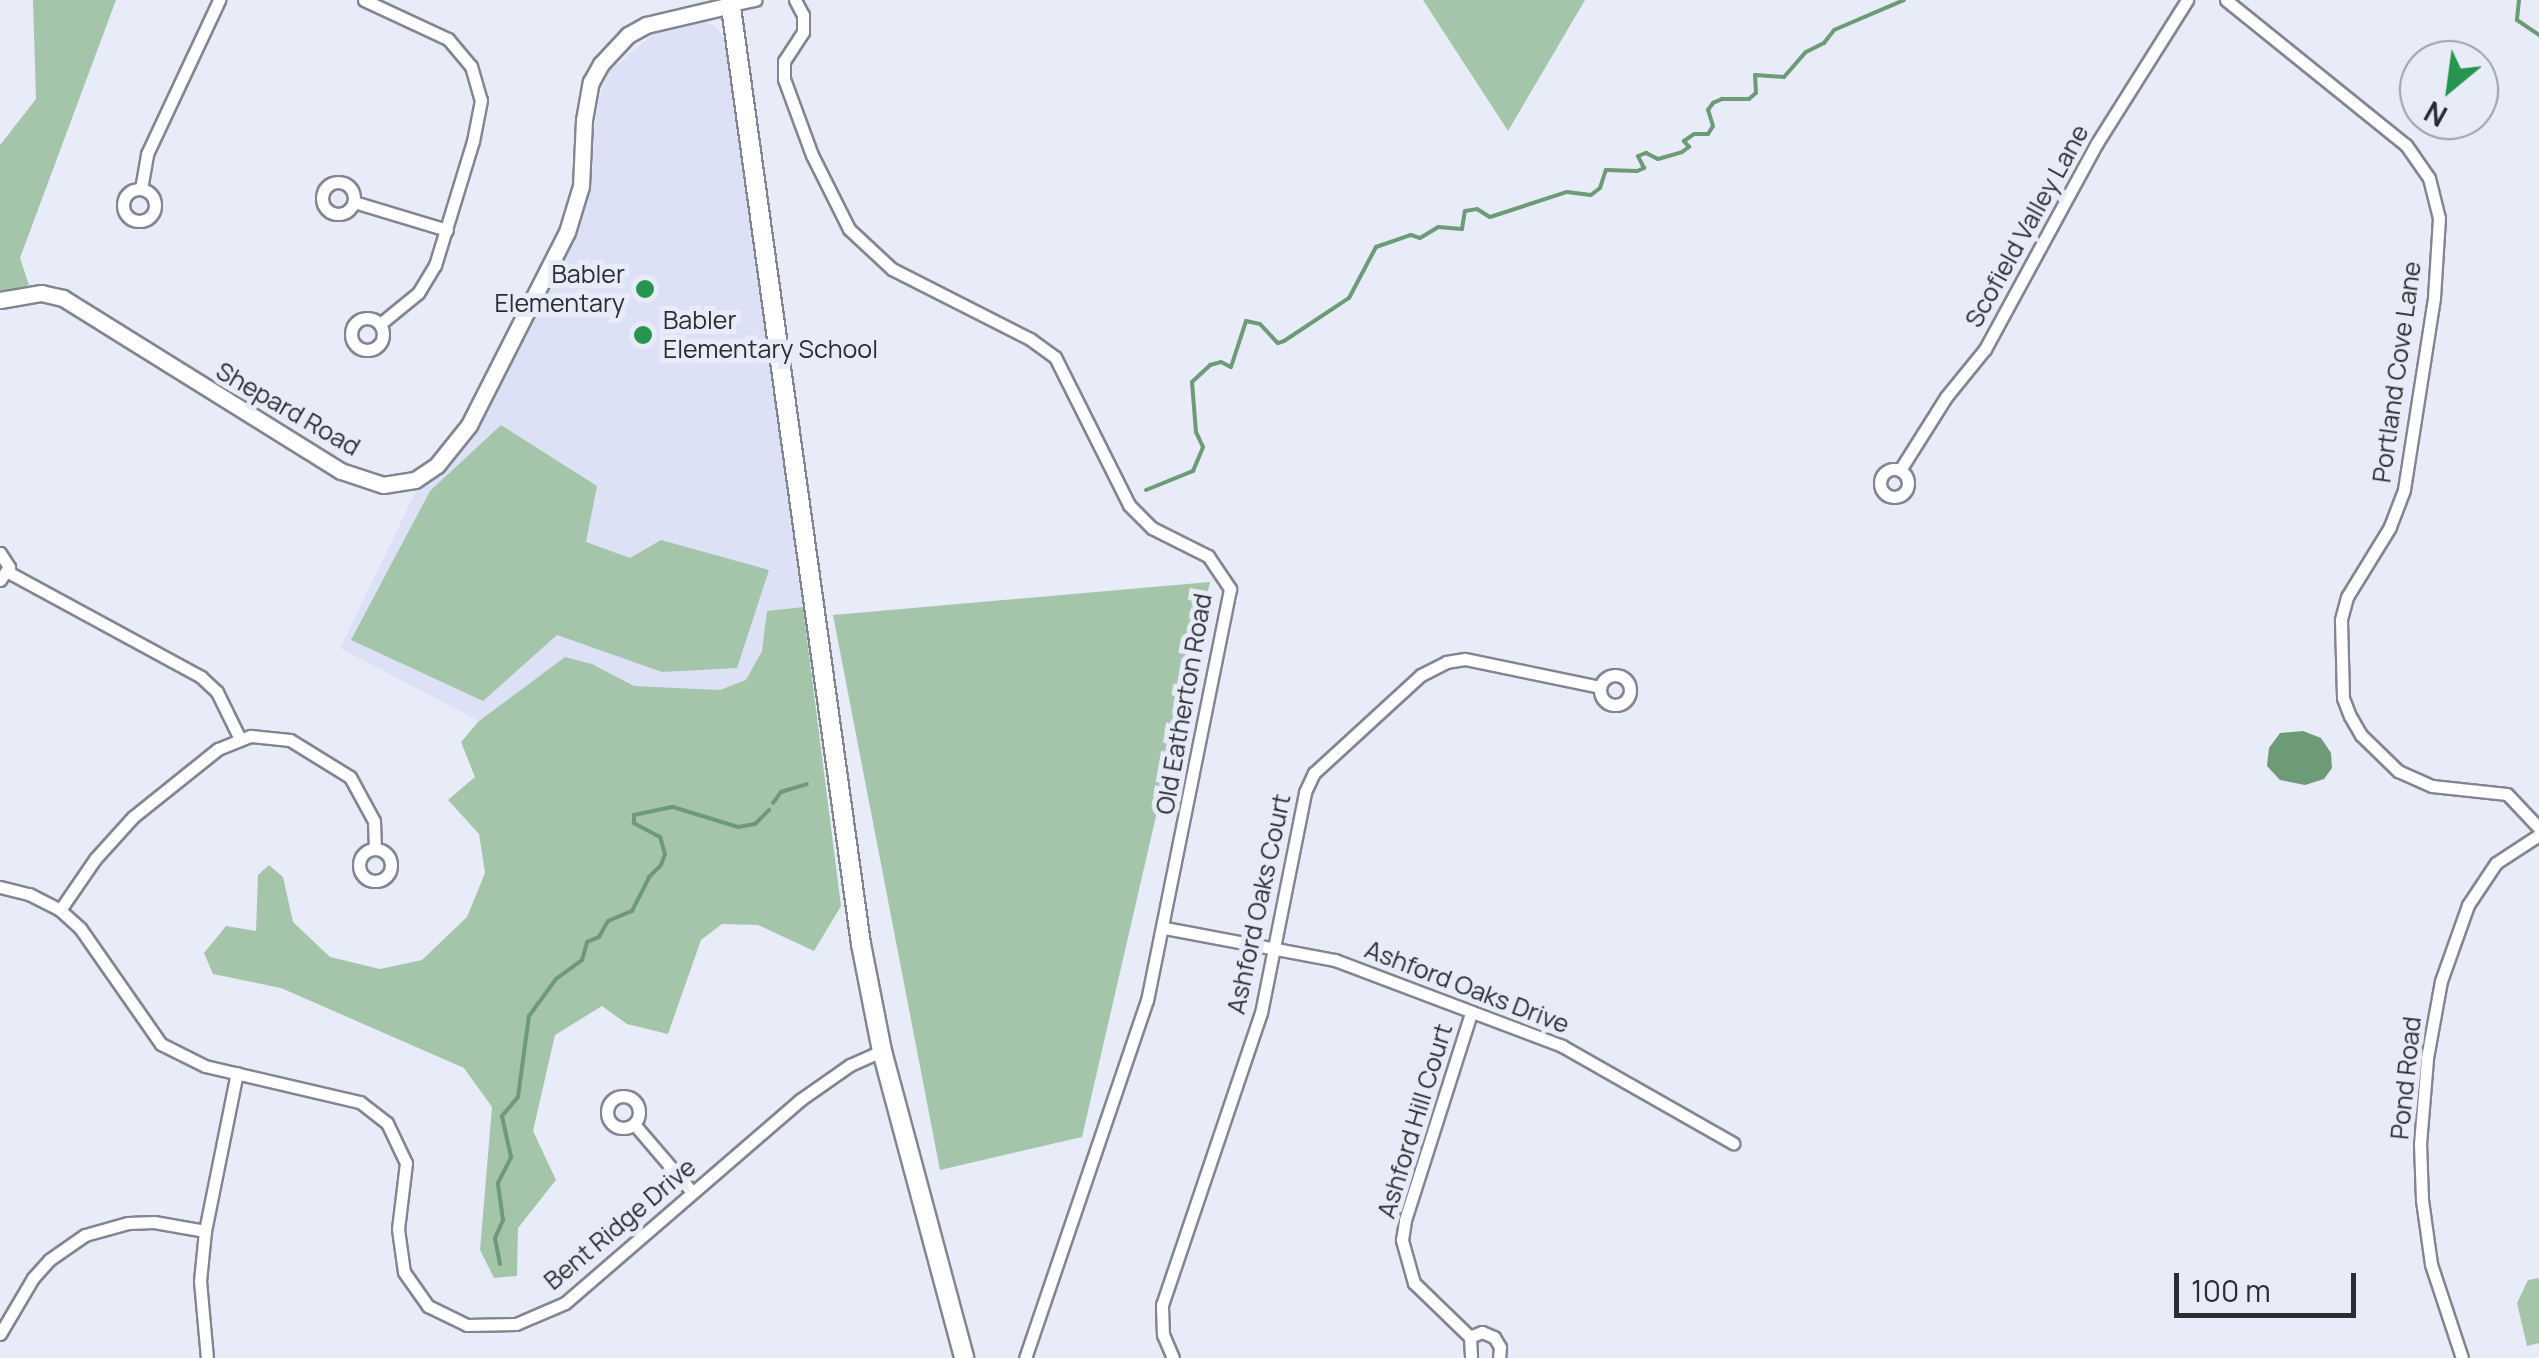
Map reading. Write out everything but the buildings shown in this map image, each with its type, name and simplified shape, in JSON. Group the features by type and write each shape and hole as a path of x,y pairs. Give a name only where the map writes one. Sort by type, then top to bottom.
{"main road":[{"path":"731,3 853,892 882,1052 964,1358"}],"street":[{"path":"142,189 148,154 218,0"},
{"path":"364,0 448,39 464,55 478,83 479,119 435,265 418,294 380,324"},
{"name":"Shepard Road","path":"0,300 41,293 63,298 341,471 383,485 414,480 438,465 469,425 568,232 582,186 591,82 601,64 628,35 646,25 754,0"},
{"name":"Old Eatherton Road","path":"795,0 803,15 803,32 784,61 784,79 812,155 849,229 892,269 1030,339 1055,357 1129,505 1152,528 1198,548 1225,576 1230,600 1147,1000 1025,1358"},
{"name":"Scofield Valley Lane","path":"1900,470 1946,397 1985,349 2097,143 2188,0"},
{"name":"Portland Cove Lane","path":"2226,0 2406,145 2429,178 2439,218 2434,298 2408,473 2399,509 2347,597 2341,620 2344,698 2361,734 2398,771 2432,786 2508,794 2539,831"},
{"path":"354,202 447,230"},
{"path":"0,552 8,562 4,576 201,677 217,692 240,739"},
{"name":"Ashford Oaks Court","path":"1173,1358 1163,1335 1162,1305 1260,1013 1305,792 1314,772 1421,675 1465,659 1600,687"},
{"path":"60,910 95,860 133,817 218,749 240,739 290,740 342,770 369,804 375,849"},
{"name":"Pond Road","path":"2462,1358 2430,1264 2422,1200 2420,1128 2427,1058 2441,981 2468,905 2496,863 2539,831"},
{"name":"Bent Ridge Drive","path":"0,887 29,894 60,910 80,928 160,1044 189,1061 360,1102 387,1123 406,1163 398,1229 404,1272 428,1306 467,1325 516,1324 564,1303 823,1082 882,1052"},
{"name":"Ashford Oaks Drive","path":"1165,928 1334,960 1562,1046 1733,1144"},
{"name":"Ashford Hill Court","path":"1472,1013 1402,1240 1414,1284 1470,1337 1482,1332 1494,1338 1500,1346 1499,1358"},
{"path":"207,1358 200,1282 205,1232 238,1073"},
{"path":"634,1124 692,1192"},
{"path":"0,1334 33,1278 58,1253 85,1235 141,1222 205,1232"},
{"path":"1470,1337 1471,1358"}],"shaded area":[{"path":"33,0 116,0 20,258 29,285 0,294 0,145 36,99"},
{"path":"1423,0 1585,0 1508,131"},
{"name":"Babler Elementary School","path":"701,21 715,26 724,38 803,607 768,611 762,651 746,681 719,690 634,686 592,664 565,657 479,721 340,648 418,487 455,457 479,420 585,196 599,96 609,72 653,34"},
{"path":"501,425 597,486 586,542 630,558 661,540 769,570 737,668 662,672 557,635 483,701 351,640 430,491"},
{"path":"1210,582 1082,1137 940,1170 833,615"},
{"path":"803,607 841,906 814,951 758,925 722,924 701,940 668,1034 627,1024 602,1006 555,1035 533,1131 556,1180 518,1228 517,1276 494,1278 480,1250 492,1107 464,1068 281,988 213,974 204,953 226,926 256,931 258,875 269,865 283,877 293,922 330,957 380,969 422,960 467,917 485,873 479,834 448,800 475,777 461,742 479,721 565,657 592,664 634,686 720,690 746,680 762,651 767,611"},
{"path":"2303,731 2321,738 2331,753 2332,768 2324,779 2305,785 2280,780 2267,766 2269,748 2280,733"},
{"path":"2539,1278 2539,1343 2527,1346 2517,1303 2528,1280"}],"waterway":[{"path":"1146,490 1193,471 1203,447 1196,432 1192,382 1210,365 1221,362 1231,367 1246,321 1260,324 1278,343 1284,341 1349,298 1376,247 1411,235 1420,238 1438,227 1462,229 1465,211 1477,209 1490,217 1567,192 1591,195 1600,188 1606,170 1637,171 1644,168 1638,156 1646,153 1658,159 1682,152 1689,147 1684,141 1694,134 1708,134 1713,126 1708,110 1713,103 1749,99 1756,93 1755,75 1784,77 1806,52 1824,43 1834,30 1904,0"},
{"path":"2519,0 2517,20 2539,35"},
{"path":"773,803 781,792 807,784"},
{"path":"500,1264 495,1238 503,1220 498,1183 511,1157 502,1116 518,1097 529,1016 556,979 582,960 587,942 599,937 608,921 632,911 649,877 661,865 665,854 660,837 634,823 634,815 673,807 738,827 755,824 769,810"}],"place":[{"name":"Babler Elementary","path":"645,289"},
{"name":"Babler Elementary School","path":"643,335"}]}
